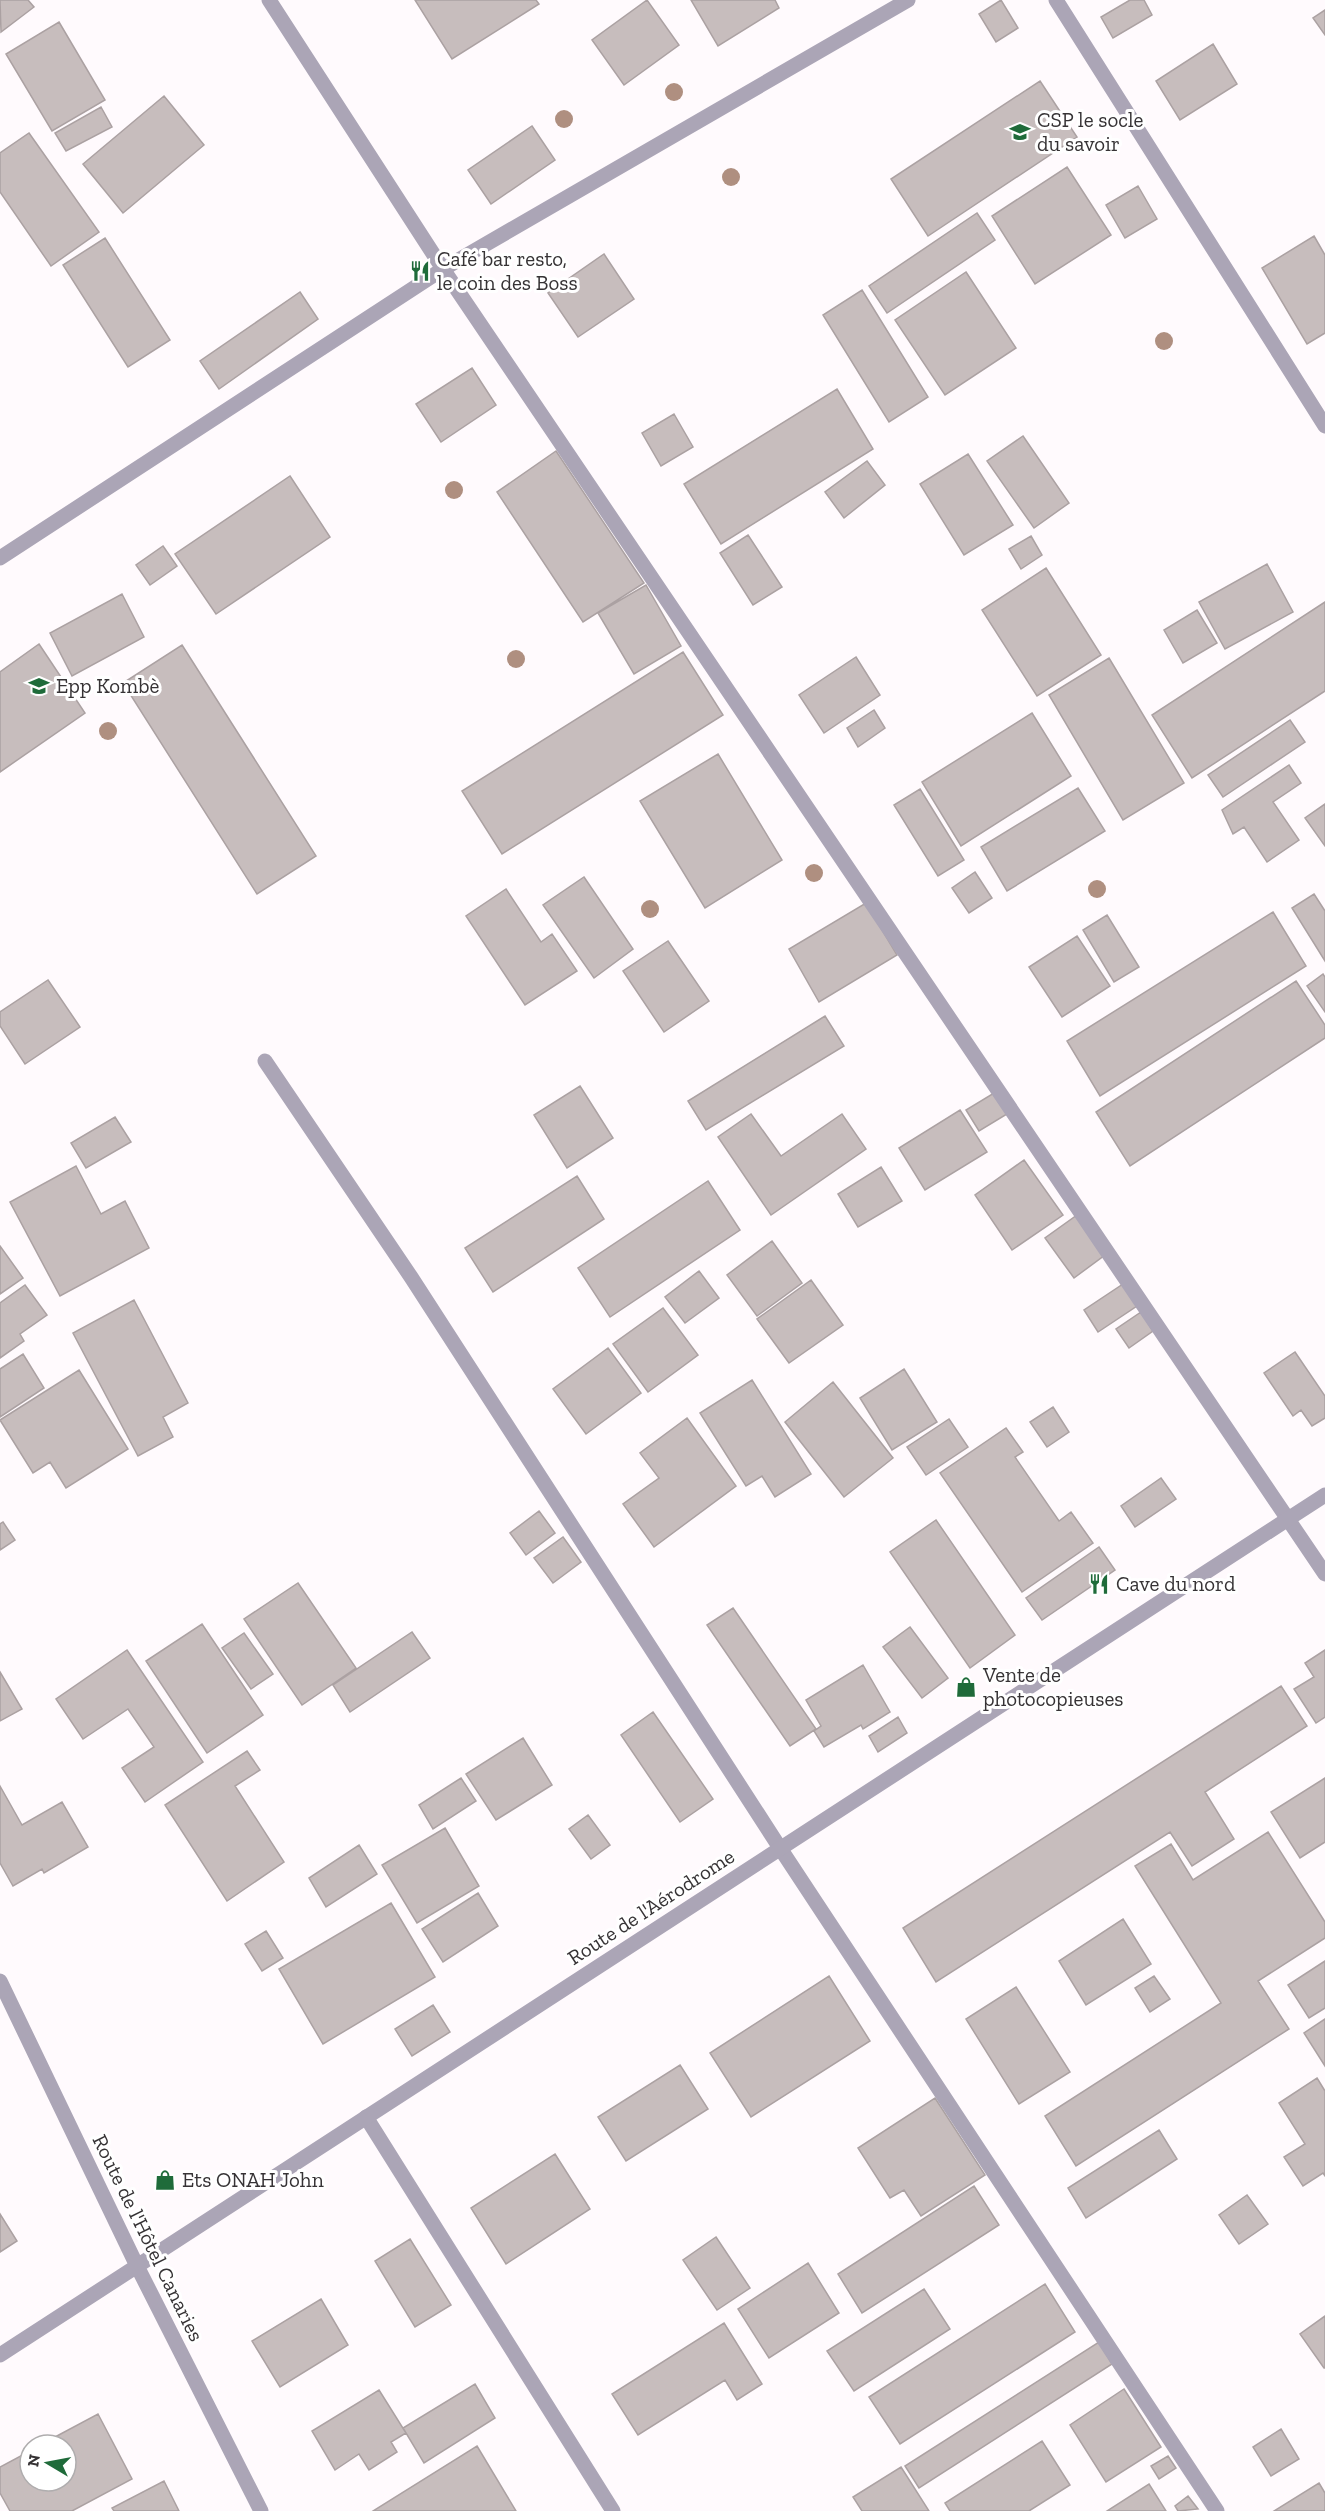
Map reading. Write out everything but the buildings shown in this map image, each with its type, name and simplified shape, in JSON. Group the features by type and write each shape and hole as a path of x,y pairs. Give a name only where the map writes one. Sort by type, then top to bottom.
{"street":[{"path":"269,0 443,269 1325,1574"},
{"path":"0,558 443,269 908,0"},
{"path":"1056,0 1325,426"},
{"path":"265,1061 411,1277 780,1848 1217,2511"},
{"name":"Route de l'Aérodrome","path":"0,2355 1325,1495"},
{"name":"Route de l'Hôtel Canaries","path":"0,1981 137,2266 261,2511"},
{"path":"366,2117 613,2511"}],"place":[{"name":"CSP le socle du savoir","path":"1020,132"},
{"name":"Café bar resto, le coin des Boss","path":"420,271"},
{"name":"Epp Kombè","path":"39,686"},
{"name":"Cave du nord","path":"1099,1584"},
{"name":"Vente de photocopieuses","path":"966,1687"},
{"name":"Ets ONAH John","path":"165,2180"}]}
